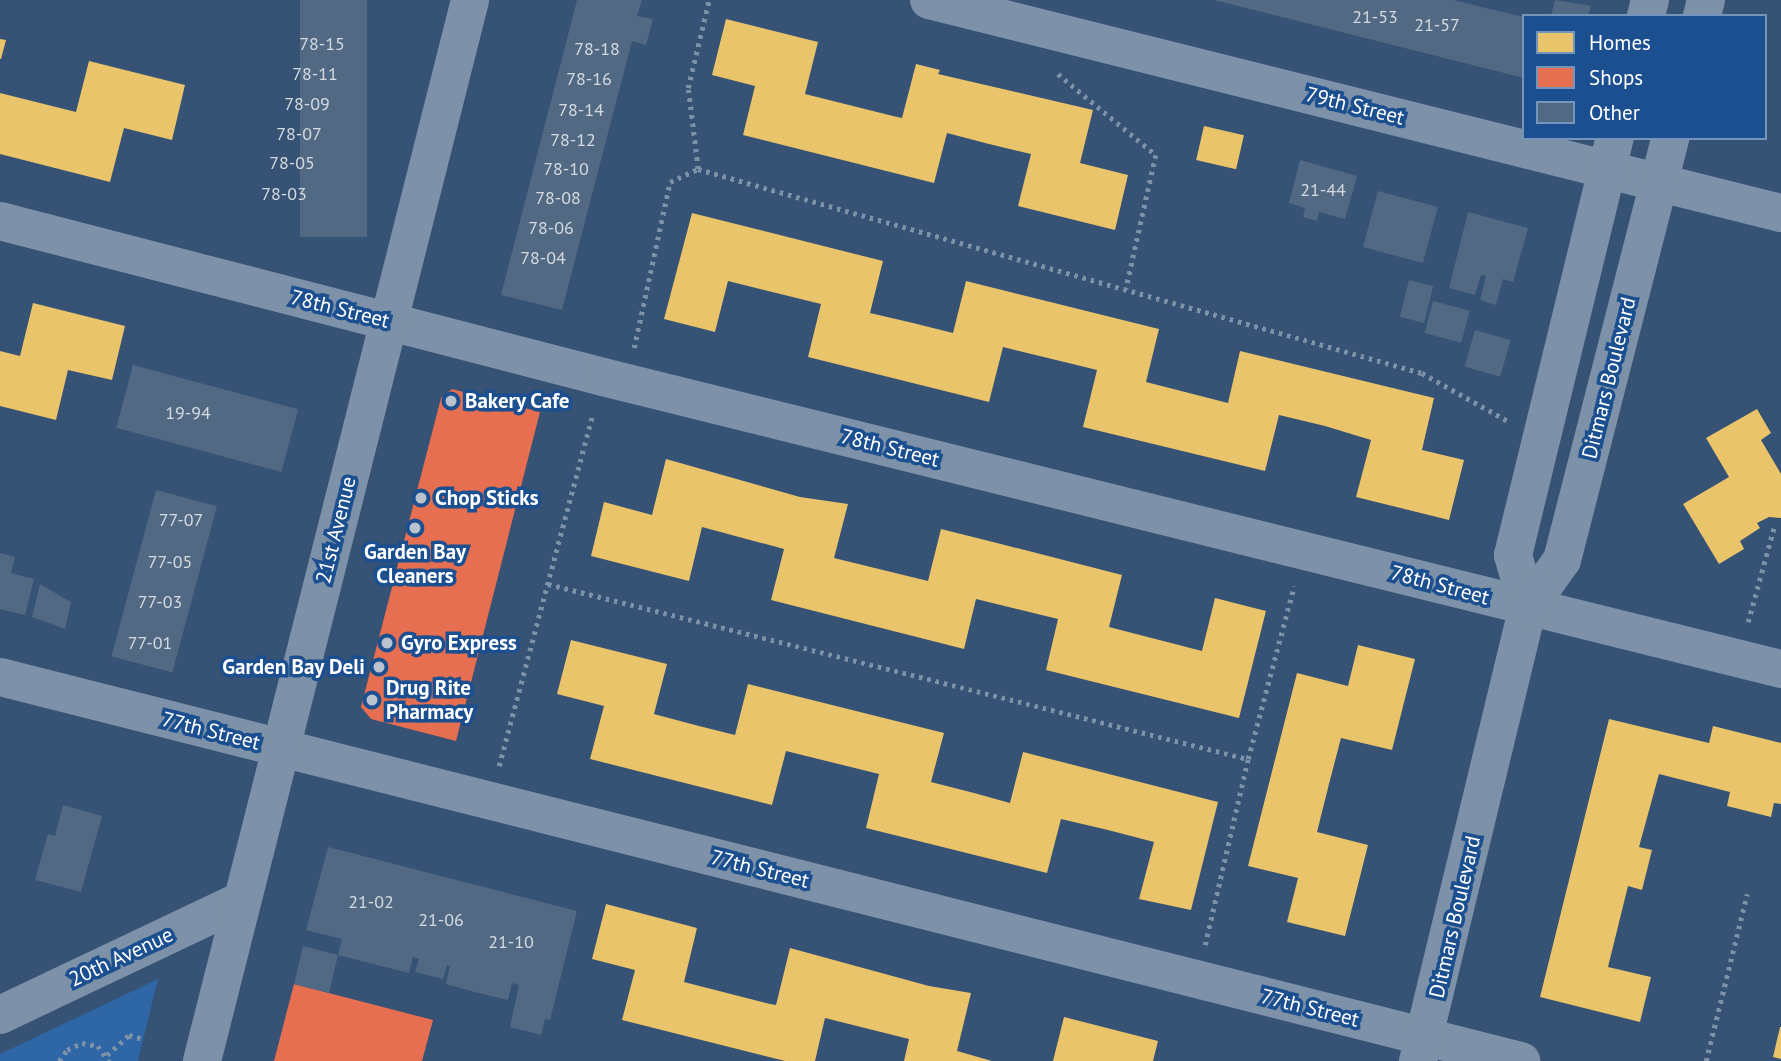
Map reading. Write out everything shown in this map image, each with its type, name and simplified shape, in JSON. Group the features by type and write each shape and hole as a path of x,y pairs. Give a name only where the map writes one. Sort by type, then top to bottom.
{"street":[{"name":"21st Avenue","path":"202,1061 470,0"},
{"name":"79th Street","path":"929,0 1065,34 1522,134"},
{"name":"79th Street","path":"1551,140 1611,153 1660,181 1781,214"},
{"name":"Ditmars Boulevard","path":"1422,1049 1528,608 1562,560 1670,140"},
{"name":"Ditmars Boulevard","path":"1528,608 1513,555 1611,153"},
{"name":"78th Street","path":"0,221 614,380 1781,669"},
{"name":"77th Street","path":"0,677 1197,979 1422,1049 1521,1061"},
{"name":"20th Avenue","path":"0,1015 242,900"}],"path":[{"path":"698,169 688,89 709,0"},
{"path":"1065,34 1055,71 1156,155 1126,289"},
{"path":"490,801 548,584 614,380 670,182 698,169 1422,373 1541,439"},
{"path":"1748,622 1774,527"},
{"path":"1197,979 1248,759 1305,550"},
{"path":"548,584 1248,759"},
{"path":"1706,1061 1747,894"},
{"path":"59,1061 67,1049 82,1043 98,1046 108,1058 129,1035 143,1039"}],"shaded area":[{"path":"158,979 138,1061 0,1061 0,1054"}],"building: Homes":[{"path":"726,19 818,42 805,94 893,116 902,118 916,64 940,70 938,74 1093,110 1080,163 1128,175 1115,230 1018,206 1031,154 947,133 934,183 743,135 755,86 712,75"},
{"path":"0,39 6,40 1,59 0,59"},
{"path":"89,61 185,85 172,140 124,128 110,182 0,154 0,93 76,112"},
{"path":"1204,126 1244,135 1236,169 1196,160"},
{"path":"692,213 883,261 870,313 953,333 966,281 1159,329 1146,382 1228,403 1240,351 1434,398 1422,450 1464,460 1449,520 1356,497 1371,440 1325,426 1279,415 1265,471 1083,427 1097,370 1003,347 989,402 808,357 821,304 728,281 715,332 664,319"},
{"path":"33,303 125,326 112,380 68,370 56,420 0,406 0,351 20,356"},
{"path":"1757,409 1771,433 1761,440 1781,474 1781,518 1769,517 1757,523 1760,528 1740,541 1744,549 1719,564 1683,504 1729,477 1706,438"},
{"path":"666,459 800,497 848,504 834,558 928,581 941,529 997,543 1122,575 1109,627 1202,651 1215,598 1266,611 1239,718 1046,670 1058,619 976,599 964,649 771,600 784,549 702,527 689,581 591,556 604,502 652,515"},
{"path":"571,640 667,664 654,714 699,726 735,735 748,684 944,733 931,782 1010,803 1023,752 1218,802 1191,910 1139,899 1154,842 1108,830 1061,819 1047,873 866,828 879,774 786,751 772,805 590,759 604,706 557,694"},
{"path":"1358,645 1415,659 1392,750 1341,738 1329,784 1317,832 1368,845 1345,936 1287,922 1298,878 1248,866 1297,673 1348,686"},
{"path":"1609,719 1709,743 1713,726 1781,743 1781,804 1774,803 1771,817 1727,806 1730,792 1659,774 1639,847 1652,850 1642,890 1628,886 1608,967 1651,977 1640,1022 1540,997"},
{"path":"606,904 697,928 684,982 770,1004 776,1005 790,948 929,986 971,993 957,1051 992,1061 904,1061 909,1039 825,1018 815,1061 785,1061 622,1020 635,970 592,959"},
{"path":"1064,1017 1158,1041 1153,1061 1053,1061"},
{"path":"1781,1027 1781,1059 1773,1057"}],"building: Shops":[{"path":"452,389 540,412 456,741 371,719 361,707 441,398"},
{"path":"294,984 433,1020 422,1061 274,1061"}],"building: Other":[{"path":"300,0 367,0 367,237 300,237"},
{"path":"577,0 642,0 637,16 653,19 646,45 632,41 562,310 501,295"},
{"path":"1214,0 1454,0 1522,17 1522,77"},
{"path":"1555,0 1591,6 1589,14 1552,14"},
{"path":"1300,160 1357,176 1345,219 1319,212 1317,221 1303,217 1305,208 1289,203"},
{"path":"1378,191 1438,207 1423,263 1363,247"},
{"path":"1468,212 1528,228 1513,282 1503,279 1496,305 1480,300 1486,276 1481,275 1475,295 1449,288"},
{"path":"1409,280 1433,286 1424,323 1400,317"},
{"path":"1433,301 1470,311 1461,343 1424,333"},
{"path":"1475,330 1511,340 1500,377 1465,367"},
{"path":"133,365 298,409 281,472 116,428"},
{"path":"156,490 217,506 172,672 111,656"},
{"path":"0,553 15,557 11,573 34,579 25,615 0,609"},
{"path":"40,584 71,602 65,629 32,617"},
{"path":"63,805 102,816 81,892 35,880 48,834 55,836"},
{"path":"328,847 577,911 550,1020 545,1019 541,1035 510,1027 519,985 512,983 508,1000 478,993 446,984 450,966 447,965 443,979 415,972 419,959 413,957 409,973 338,955 342,939 306,930"},
{"path":"303,946 338,955 329,993 294,984"}],"place":[{"name":"Bakery Cafe","path":"451,401"},
{"name":"Chop Sticks","path":"421,498"},
{"name":"Garden Bay Cleaners","path":"415,528"},
{"name":"Gyro Express","path":"387,643"},
{"name":"Garden Bay Deli","path":"379,667"},
{"name":"Drug Rite Pharmacy","path":"372,700"}]}
